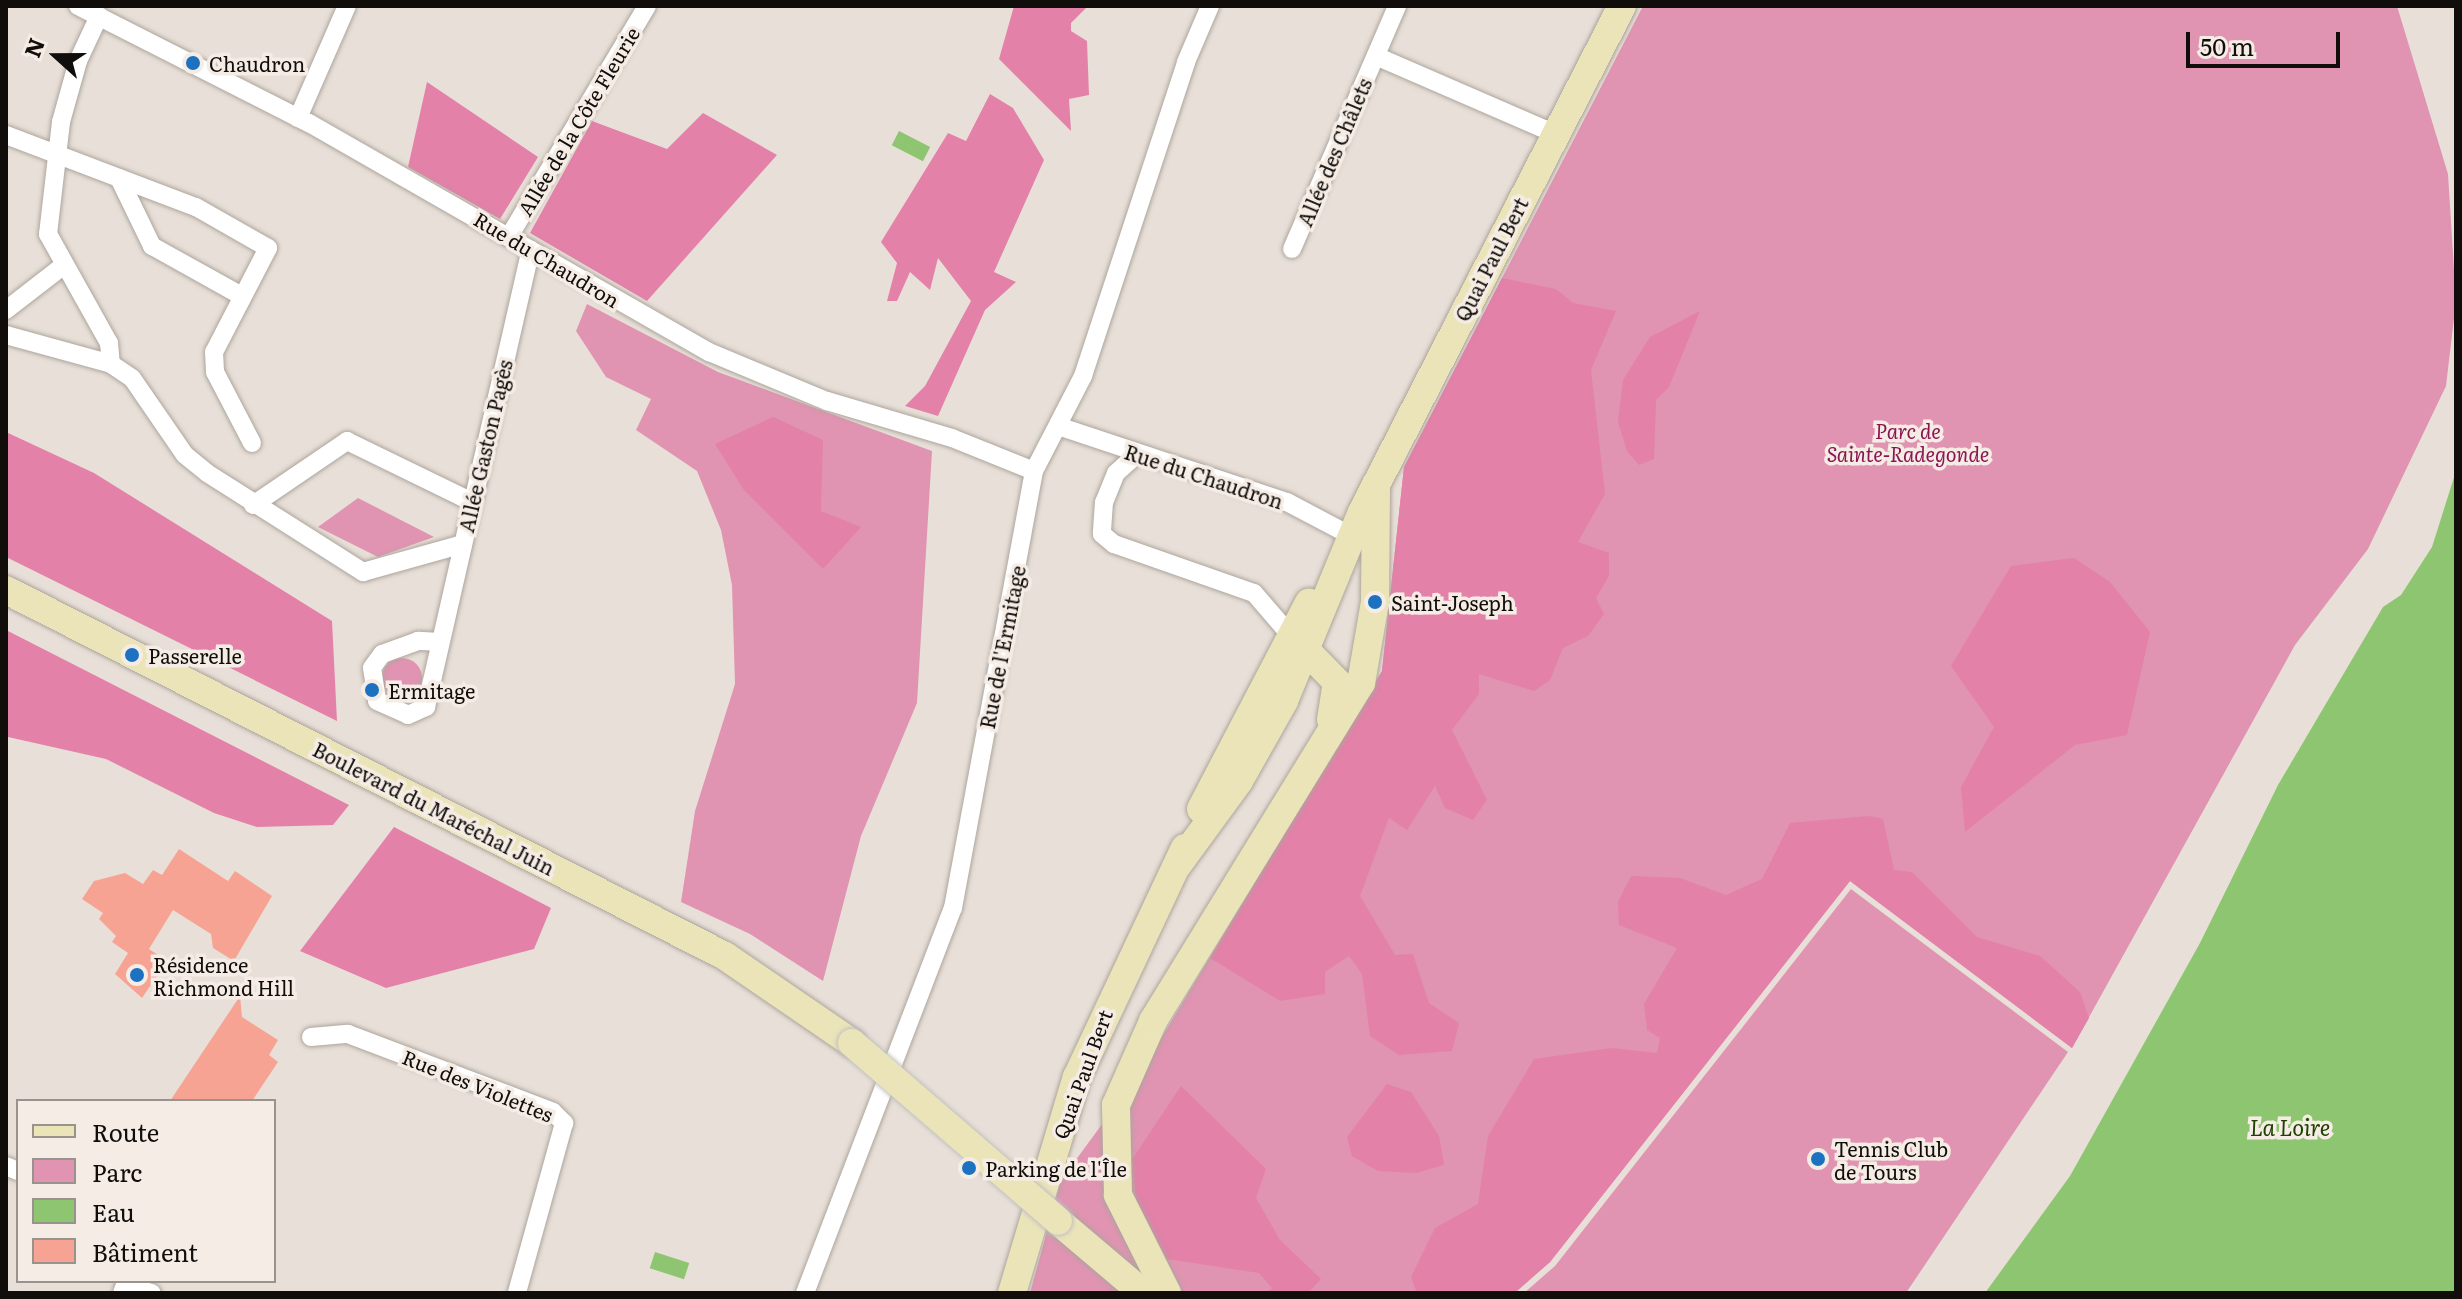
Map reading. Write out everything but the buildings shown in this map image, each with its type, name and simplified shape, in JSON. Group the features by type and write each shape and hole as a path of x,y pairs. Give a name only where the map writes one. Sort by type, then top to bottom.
{"main road":[{"name":"Quai Paul Bert","path":"1012,1293 1077,1077 1177,866 1239,781 1353,522 1376,484 1622,6"},
{"path":"1167,1293 1118,1195 1116,1105 1153,1021 1221,906 1351,704 1368,659 1378,558 1376,484"},
{"name":"Boulevard du Maréchal Juin","path":"6,590 725,956 852,1043 1143,1293"},
{"path":"1296,789 1338,697 1330,669 1300,642"}],"street":[{"name":"Rue du Chaudron","path":"78,6 298,118 510,235 709,352 827,401 952,438 1034,471"},
{"path":"298,118 347,6"},
{"name":"Allée de la Côte Fleurie","path":"510,235 647,6"},
{"name":"Rue de l'Ermitage","path":"805,1293 953,908 1034,471 1061,427 1210,6"},
{"name":"Allée des Châlets","path":"1292,249 1397,6"},
{"path":"99,16 78,61 57,152 48,234 63,266 109,343 111,364"},
{"name":"Allée des Châlets","path":"1376,56 1555,134"},
{"path":"6,135 196,207 268,248 214,352 215,372 252,443"},
{"path":"119,178 152,246 242,296"},
{"name":"Allée Gaston Pagès","path":"440,642 418,641 382,654 372,668 377,701 408,715 426,707 531,250"},
{"path":"6,310 63,266"},
{"path":"6,335 111,364 132,378 185,455 253,505 363,572 375,574 463,544"},
{"name":"Rue du Chaudron","path":"1061,427 1136,455 1353,522"},
{"path":"253,505 347,441 472,502"},
{"path":"1136,455 1116,473 1104,502 1102,534 1114,544 1254,593 1300,642"},
{"name":"Rue des Violettes","path":"311,1037 348,1034 553,1112 564,1123 517,1293"},
{"path":"123,1286 152,1293"}],"green space":[{"name":"Parc de Sainte-Radegonde","path":"1643,6 2397,6 2448,174 2456,301 2446,386 2368,549 2295,645 2072,1048 1850,881 1550,1262 1515,1293 1030,1293 1061,1180 1142,1070 1382,671 1404,467"},
{"path":"587,304 718,372 932,451 917,703 861,836 823,981 750,934 681,902 695,811 735,684 732,585 721,530 697,471 636,430 651,399 606,377 576,331"},
{"path":"358,498 434,537 378,557 318,527"},
{"path":"402,658 416,664 422,678 416,692 402,698 388,692 382,678 388,664"},
{"name":"Tennis Club de Tours","path":"1851,889 2068,1052 1906,1293 1524,1293 1555,1266"}],"shaded area":[{"path":"1014,6 1088,6 1071,23 1071,31 1087,41 1089,95 1069,99 1071,131 999,59"},
{"path":"427,82 538,157 500,219 408,167"},
{"path":"990,94 1013,108 1044,160 994,272 1016,282 985,310 938,416 905,406 925,386 971,301 938,258 930,290 910,272 897,301 887,301 897,263 881,242 948,133 966,141"},
{"path":"703,113 777,155 647,301 530,233 592,121 667,149"},
{"path":"1502,278 1556,289 1573,303 1616,311 1591,370 1605,494 1578,542 1609,553 1609,576 1596,598 1604,614 1588,636 1563,648 1550,680 1534,691 1479,674 1479,694 1452,730 1487,800 1473,820 1445,808 1435,786 1407,830 1389,818 1360,896 1395,955 1413,954 1429,1003 1459,1023 1452,1051 1399,1055 1370,1036 1362,974 1349,956 1325,972 1325,994 1280,1001 1210,958 1382,671 1404,467"},
{"path":"1700,311 1669,387 1656,400 1654,459 1639,465 1627,451 1618,422 1623,380 1650,337"},
{"path":"773,417 823,440 821,511 861,527 823,569 744,490 715,444"},
{"path":"6,432 94,473 332,621 337,721 6,557"},
{"path":"2074,558 2110,582 2150,632 2127,735 2075,745 1965,832 1961,787 1994,727 1951,666 2011,566"},
{"path":"6,630 349,805 333,825 257,827 214,813 106,759 8,737"},
{"path":"1869,816 1883,819 1894,870 1912,872 1977,937 2040,956 2080,992 2089,1018 2072,1048 1850,881 1550,1262 1514,1293 1417,1293 1411,1277 1435,1228 1478,1204 1488,1136 1534,1059 1612,1048 1657,1053 1660,1038 1647,1030 1644,1004 1677,948 1619,925 1618,902 1631,876 1680,878 1726,895 1762,879 1790,823"},
{"path":"394,827 551,908 534,949 386,988 300,951"},
{"path":"1387,1084 1411,1092 1439,1136 1444,1165 1416,1173 1378,1171 1352,1156 1347,1137"},
{"path":"1181,1086 1266,1169 1256,1198 1280,1240 1321,1279 1308,1293 1266,1293 1272,1288 1259,1273 1167,1259 1136,1200 1131,1161"}],"water":[{"path":"899,131 930,147 923,161 892,145"},
{"name":"La Loire","path":"2456,471 2456,1293 1985,1293 2070,1176 2200,943 2278,785 2383,607 2401,595 2432,547"},
{"path":"655,1252 689,1263 684,1279 650,1268"}],"place":[{"name":"Chaudron","path":"193,63"},
{"name":"Saint-Joseph","path":"1375,602"},
{"name":"Passerelle","path":"132,655"},
{"name":"Ermitage","path":"372,690"},
{"name":"Résidence Richmond Hill","path":"137,975"},
{"name":"Tennis Club de Tours","path":"1818,1159"},
{"name":"Parking de l'Île","path":"969,1168"}]}
